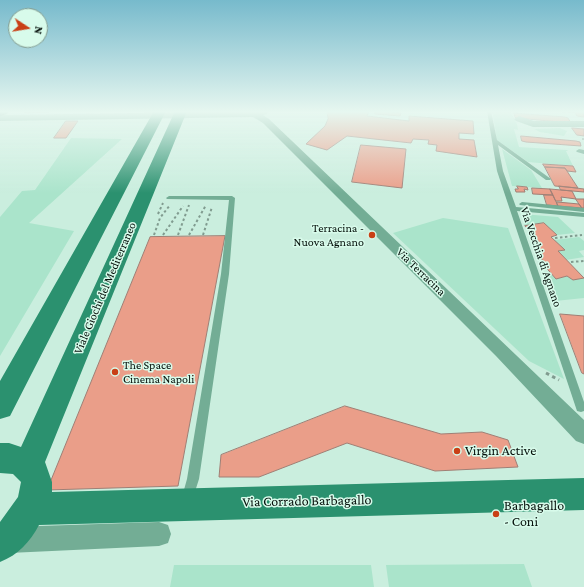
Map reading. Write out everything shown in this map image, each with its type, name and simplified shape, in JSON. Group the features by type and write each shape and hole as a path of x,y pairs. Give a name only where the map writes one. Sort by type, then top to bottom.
{"main road":[{"path":"0,408 98,225 154,138"},
{"name":"Viale Giochi del Mediterraneo","path":"14,462 132,225 162,138"},
{"path":"98,225 132,225"},
{"path":"4,543 22,525 31,509 36,492 34,477 14,462"},
{"name":"Via Corrado Barbagallo","path":"31,509 584,494"}],"street":[{"name":"Via Terracina","path":"285,138 502,351 584,434"},
{"path":"4,543 160,534"}],"lane":[{"path":"494,140 548,179"},
{"name":"Via Vecchia di Agnano","path":"494,140 500,171 512,209 581,408"},
{"path":"167,202 232,198 225,274 193,479 186,504"},
{"path":"522,204 584,210"},
{"path":"512,209 584,215"}],"path":[{"path":"158,214 167,202"},
{"path":"154,235 167,202"},
{"path":"178,236 190,203"},
{"path":"163,235 184,204"},
{"path":"203,235 212,204"},
{"path":"189,235 206,205"},
{"path":"555,238 582,235"},
{"path":"571,262 584,260"},
{"path":"541,371 574,387"}],"green space":[{"path":"71,138 122,139 29,223 74,231 0,356 0,217 22,191 35,190"},
{"path":"497,138 517,138 519,147 567,150 568,151 566,151 573,166 528,162"},
{"path":"502,149 531,170 542,188 512,186"},
{"path":"522,214 558,217 575,233 557,235 544,223 525,226"},
{"path":"443,218 508,228 564,379 529,361 393,233"},
{"path":"579,237 584,241 584,250 579,251 584,257 566,260 558,251 564,250 554,240"},
{"path":"543,272 549,272 556,279 567,276 573,280 584,278 584,298 555,301"},
{"path":"524,564 532,587 389,587 386,565"},
{"path":"174,565 371,565 374,587 170,587"}],"building":[{"path":"312,138 344,138 327,150 306,144"},
{"path":"369,138 459,138 474,140 477,157 436,151 437,145 428,144 429,140 413,139 411,143"},
{"path":"521,138 547,138 576,141 580,142 581,146 526,142 522,141"},
{"path":"361,145 406,149 402,188 352,182"},
{"path":"543,164 573,166 576,172 567,171 565,168 545,167"},
{"path":"545,167 565,168 578,188 555,186"},
{"path":"517,186 527,187 528,190 524,189 525,192 516,192 515,189 518,189"},
{"path":"559,186 584,189 584,192 561,190"},
{"path":"532,188 550,189 553,195 533,194"},
{"path":"550,189 572,191 576,199 561,197 562,201 556,201"},
{"path":"544,195 553,195 558,206 547,205"},
{"path":"576,199 584,199 584,208 582,208"},
{"path":"557,202 579,204 582,208 558,206"},
{"path":"544,223 557,235 551,237 565,250 558,251 584,278 573,280 567,276 556,279 542,263 545,263 535,251 541,250 531,240 537,239 525,226"},
{"path":"225,236 178,486 47,490 150,237"},
{"path":"560,314 584,316 584,374 582,373"},
{"path":"345,406 441,434 482,432 508,440 518,467 435,471 347,443 259,477 219,477 221,455"}],"place":[{"name":"Terracina - Nuova Agnano","path":"372,235"},
{"name":"The Space Cinema Napoli","path":"115,372"},
{"name":"Virgin Active","path":"457,451"},
{"name":"Barbagallo - Coni","path":"496,514"}]}
